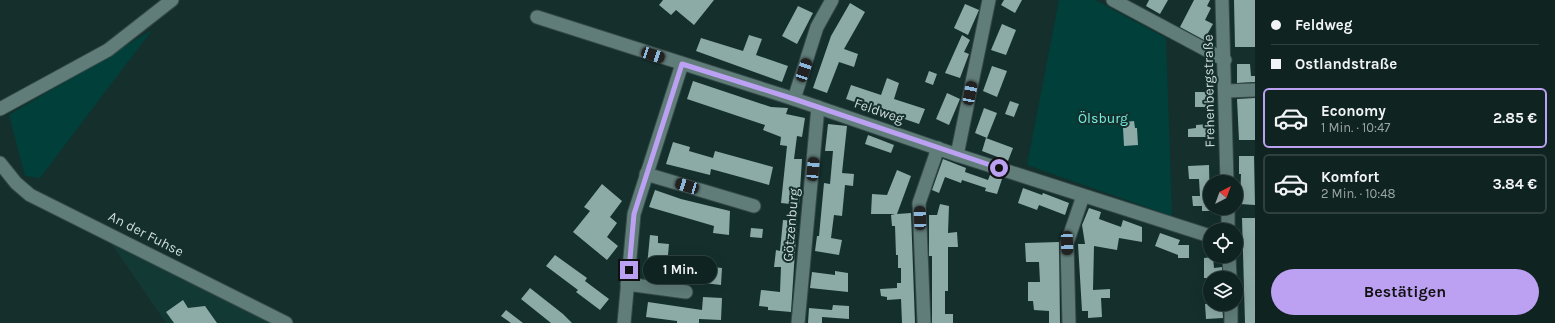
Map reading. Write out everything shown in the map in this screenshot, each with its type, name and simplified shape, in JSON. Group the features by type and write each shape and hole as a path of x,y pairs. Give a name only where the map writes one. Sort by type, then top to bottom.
{"street":[{"path":"0,109 108,50 172,0"},
{"path":"794,99 817,27 832,0"},
{"path":"958,155 989,0"},
{"path":"1113,0 1225,60"},
{"name":"Frehenbergstraße","path":"1222,0 1225,60 1227,175"},
{"name":"Feldweg","path":"537,17 794,99 958,155 1203,234"},
{"path":"624,323 634,214 682,64"},
{"path":"1225,91 1255,90"},
{"name":"Götzenburg","path":"798,323 818,107"},
{"path":"924,323 919,203 938,148"},
{"name":"An der Fuhse","path":"0,163 16,183 30,196 286,323"},
{"path":"646,174 754,206"},
{"path":"1069,323 1067,243 1083,196"},
{"path":"628,284 686,292"},
{"path":"1231,311 1231,323"}],"shaded area":[{"path":"111,243 270,323 166,323"}],"green space":[{"name":"Ölsburg","path":"1059,0 1095,0 1166,38 1172,216 1027,165"},
{"path":"152,30 40,178 25,176 9,115"}],"building":[{"path":"663,0 714,0 694,25 676,10 671,15 659,5"},
{"path":"1004,0 1022,0 1015,13 1001,5"},
{"path":"1149,0 1168,0 1160,14 1146,6"},
{"path":"1194,0 1210,0 1207,6 1211,8 1205,20 1213,24 1204,40 1180,27"},
{"path":"1234,0 1255,0 1255,47 1235,47"},
{"path":"850,3 865,12 844,49 858,54 854,67 839,62 827,93 813,88 831,36"},
{"path":"965,4 979,10 968,35 954,28"},
{"path":"798,6 813,13 797,44 782,36"},
{"path":"1002,24 1016,30 1006,55 991,50"},
{"path":"749,35 762,39 756,55 788,66 782,82 696,51 701,38 743,51"},
{"path":"962,35 970,40 964,52 969,54 960,78 945,73"},
{"path":"1237,64 1250,64 1251,76 1255,76 1255,82 1237,83"},
{"path":"992,66 1007,71 997,97 983,91"},
{"path":"929,71 937,74 933,85 925,82"},
{"path":"887,78 899,83 894,99 925,109 919,124 846,99 851,85 881,95"},
{"path":"693,81 771,107 788,108 786,114 805,118 802,137 797,136 794,159 802,159 799,205 781,203 787,146 780,145 781,137 763,130 765,125 687,99"},
{"path":"1195,92 1208,92 1208,107 1195,107"},
{"path":"947,93 960,99 949,125 936,119"},
{"path":"1255,98 1255,140 1239,140 1237,99"},
{"path":"1010,101 1019,104 1014,117 1005,114"},
{"path":"984,108 997,113 987,138 975,133"},
{"path":"1134,121 1135,128 1137,128 1138,145 1124,146 1123,128 1126,127 1125,122"},
{"path":"828,124 847,126 842,173 854,174 853,186 845,185 842,216 834,215 831,238 842,240 839,255 815,251 817,236 819,236 824,183 830,184 833,151 825,151"},
{"path":"1209,124 1209,137 1188,137 1188,129 1196,128 1196,125"},
{"path":"868,135 894,145 891,153 865,144"},
{"path":"986,138 1013,148 1008,161 982,151"},
{"path":"673,142 690,147 689,151 713,158 715,151 773,167 769,185 711,169 710,175 666,164"},
{"path":"1239,156 1254,156 1255,205 1243,204 1243,175 1239,174"},
{"path":"943,159 966,168 965,172 988,180 990,175 1002,179 997,194 985,191 986,188 962,180 961,183 945,177 939,193 932,190"},
{"path":"1209,165 1209,175 1203,175 1203,211 1202,206 1193,206 1192,196 1200,196 1199,179 1189,179 1188,166"},
{"path":"897,170 911,176 897,214 911,213 915,323 902,323 901,299 887,300 887,297 881,296 880,289 897,288 897,283 901,283 901,268 898,268 898,255 896,255 895,226 892,226 891,215 895,214 871,214 872,194 887,195"},
{"path":"602,184 622,201 610,217 617,223 607,237 618,246 607,260 573,232 590,211 584,207"},
{"path":"1023,188 1042,195 1043,193 1069,203 1065,215 1039,205 1037,210 1018,203"},
{"path":"655,190 681,199 730,211 729,235 713,233 714,226 649,207"},
{"path":"940,204 949,206 948,233 957,232 958,247 948,247 948,291 945,291 945,314 953,314 953,323 932,323 932,256 929,256 929,215 937,215"},
{"path":"1089,208 1101,212 1099,219 1121,227 1123,220 1142,227 1142,242 1119,238 1117,250 1094,246 1093,290 1110,289 1110,298 1101,298 1102,317 1088,318 1088,311 1082,311 1078,244 1085,244 1082,225"},
{"path":"1242,218 1255,218 1255,323 1245,323"},
{"path":"783,220 797,221 791,312 768,310 768,307 759,306 761,290 780,292 781,267 774,267 776,250 780,251"},
{"path":"751,228 763,229 762,238 750,237"},
{"path":"1160,233 1180,240 1178,245 1189,245 1189,258 1178,258 1178,255 1155,246"},
{"path":"650,235 658,236 658,243 669,244 668,255 696,259 695,265 722,268 721,285 704,283 705,275 677,272 677,269 647,266"},
{"path":"1059,242 1060,323 1049,323 1049,311 1034,310 1033,301 1028,301 1028,282 1040,282 1039,262 1026,262 1025,243"},
{"path":"555,255 587,278 585,281 609,299 600,310 576,292 578,290 546,266"},
{"path":"1204,263 1214,263 1214,268 1222,267 1222,271 1204,271"},
{"path":"835,271 848,273 848,292 810,288 812,272 835,275"},
{"path":"530,288 572,323 551,323 521,299"},
{"path":"703,297 722,298 721,320 699,319 699,323 677,323 677,321 646,317 648,302 702,310"},
{"path":"183,300 188,308 205,306 217,323 174,323 166,312"},
{"path":"833,305 849,306 849,319 822,317 822,323 808,323 809,308 832,310"},
{"path":"506,310 523,323 511,323 501,316"},
{"path":"1205,311 1222,311 1223,318 1206,319"}],"route":[{"path":"629,270 634,214 682,64 794,99 999,168"}]}
